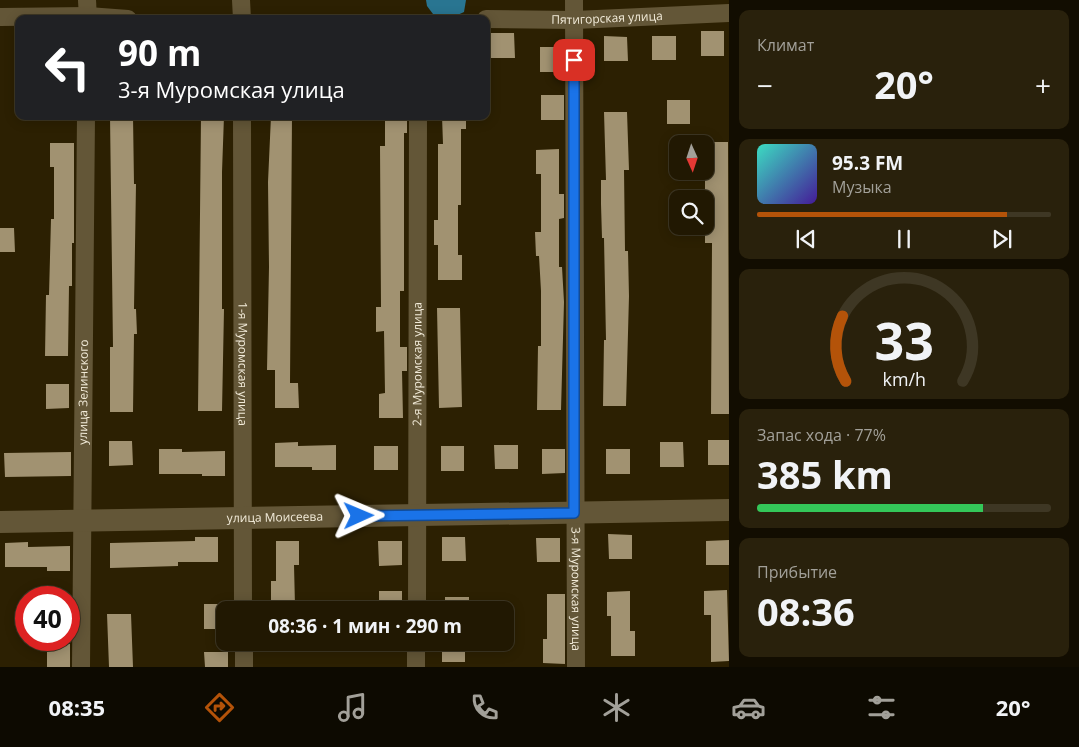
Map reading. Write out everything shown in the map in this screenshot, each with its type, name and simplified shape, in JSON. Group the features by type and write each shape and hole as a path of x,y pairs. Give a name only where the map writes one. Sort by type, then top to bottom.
{"street":[{"path":"241,0 242,15"},
{"name":"3-я Муромская улица","path":"574,0 574,513 576,667"},
{"path":"35,15 88,12 105,15"},
{"name":"Пятигорская улица","path":"490,19 574,20 729,13"},
{"path":"0,17 15,16"},
{"name":"улица Зелинского","path":"81,667 80,521 86,120"},
{"name":"1-я Муромская улица","path":"242,120 244,601"},
{"name":"2-я Муромская улица","path":"417,601 418,120"},
{"name":"улица Моисеева","path":"0,522 729,510"},
{"path":"244,651 244,667"},
{"path":"416,651 416,667"}],"water":[{"path":"426,0 466,0 464,12 458,15 434,15 427,6"}],"building":[{"path":"701,31 724,31 724,56 701,56"},
{"path":"491,33 514,33 515,58 491,58"},
{"path":"604,36 627,37 628,61 604,61"},
{"path":"652,36 676,36 676,60 652,60"},
{"path":"540,47 563,47 563,72 540,72"},
{"path":"541,95 564,95 564,120 541,120"},
{"path":"667,100 690,100 690,124 667,124"},
{"path":"604,112 627,112 629,170 624,170 625,251 628,251 629,296 626,406 603,406 604,340 606,340 604,238 602,238 601,204 601,180 606,180"},
{"path":"110,120 133,120 134,184 136,184 134,309 136,309 137,334 134,334 133,412 110,412 110,347 113,347"},
{"path":"201,120 224,120 222,172 222,309 224,309 222,411 198,411"},
{"path":"271,120 292,120 290,383 298,383 299,408 275,408 275,370 267,370 268,182"},
{"path":"385,120 407,120 407,133 404,133 404,291 400,291 400,347 407,347 407,371 402,371 403,418 379,418 379,394 385,393 384,331 376,332 376,307 381,307 380,146 385,146"},
{"path":"442,120 466,120 466,129 461,129 461,205 458,205 458,255 462,255 462,280 438,280 438,245 434,245 434,220 438,220 438,144 443,144"},
{"path":"714,142 728,142 729,414 711,414 712,243 705,243 705,235 714,235 714,190 705,190 705,180 714,180"},
{"path":"50,143 74,143 74,243 72,243 72,286 69,286 68,356 45,356 46,295 49,295 51,219 54,219 54,167 50,167"},
{"path":"559,149 559,194 564,194 564,218 559,219 559,267 562,267 564,302 561,410 537,410 538,346 541,346 541,291 539,256 536,256 535,232 541,232 541,174 536,174 536,150"},
{"path":"0,228 14,228 15,252 0,252"},
{"path":"437,308 460,308 462,407 439,408"},
{"path":"46,384 69,384 69,408 46,409"},
{"path":"708,440 729,440 729,465 708,465"},
{"path":"109,441 132,441 133,465 109,466"},
{"path":"298,442 298,446 336,445 336,470 312,470 312,467 275,467 275,443"},
{"path":"660,442 683,442 684,467 660,467"},
{"path":"494,445 518,445 518,469 495,469"},
{"path":"374,446 398,446 398,470 374,470"},
{"path":"441,446 464,446 464,471 441,471"},
{"path":"159,449 182,449 182,452 225,451 225,476 159,474"},
{"path":"542,449 565,449 565,473 542,474"},
{"path":"606,449 630,449 630,474 606,474"},
{"path":"71,452 71,476 5,477 4,453"},
{"path":"608,534 632,535 632,559 609,559"},
{"path":"195,537 218,537 218,562 178,562 178,566 110,568 110,543 195,541"},
{"path":"442,537 465,537 466,561 442,561"},
{"path":"536,538 560,538 560,562 537,562"},
{"path":"729,540 729,565 706,565 706,541"},
{"path":"276,541 299,541 299,565 294,565 295,601 271,601 271,581 276,581"},
{"path":"378,541 402,541 402,565 379,566"},
{"path":"28,542 28,547 70,546 70,571 47,571 47,567 5,567 5,543"},
{"path":"727,590 729,661 711,662 711,615 704,615 704,591"},
{"path":"379,591 402,591 402,601 379,601"},
{"path":"630,591 630,631 635,631 635,656 611,656 611,616 607,616 607,592"},
{"path":"547,594 565,594 565,664 543,663 543,639 547,639"},
{"path":"445,597 469,597 469,601 445,601"},
{"path":"204,604 216,604 216,629 204,629"},
{"path":"107,614 131,614 133,667 109,667"},
{"path":"47,651 70,651 70,667 47,667"},
{"path":"442,651 465,651 465,662 442,662"},
{"path":"204,652 228,652 228,667 205,667"}],"route":[{"path":"359,516 574,513 574,60"}]}
